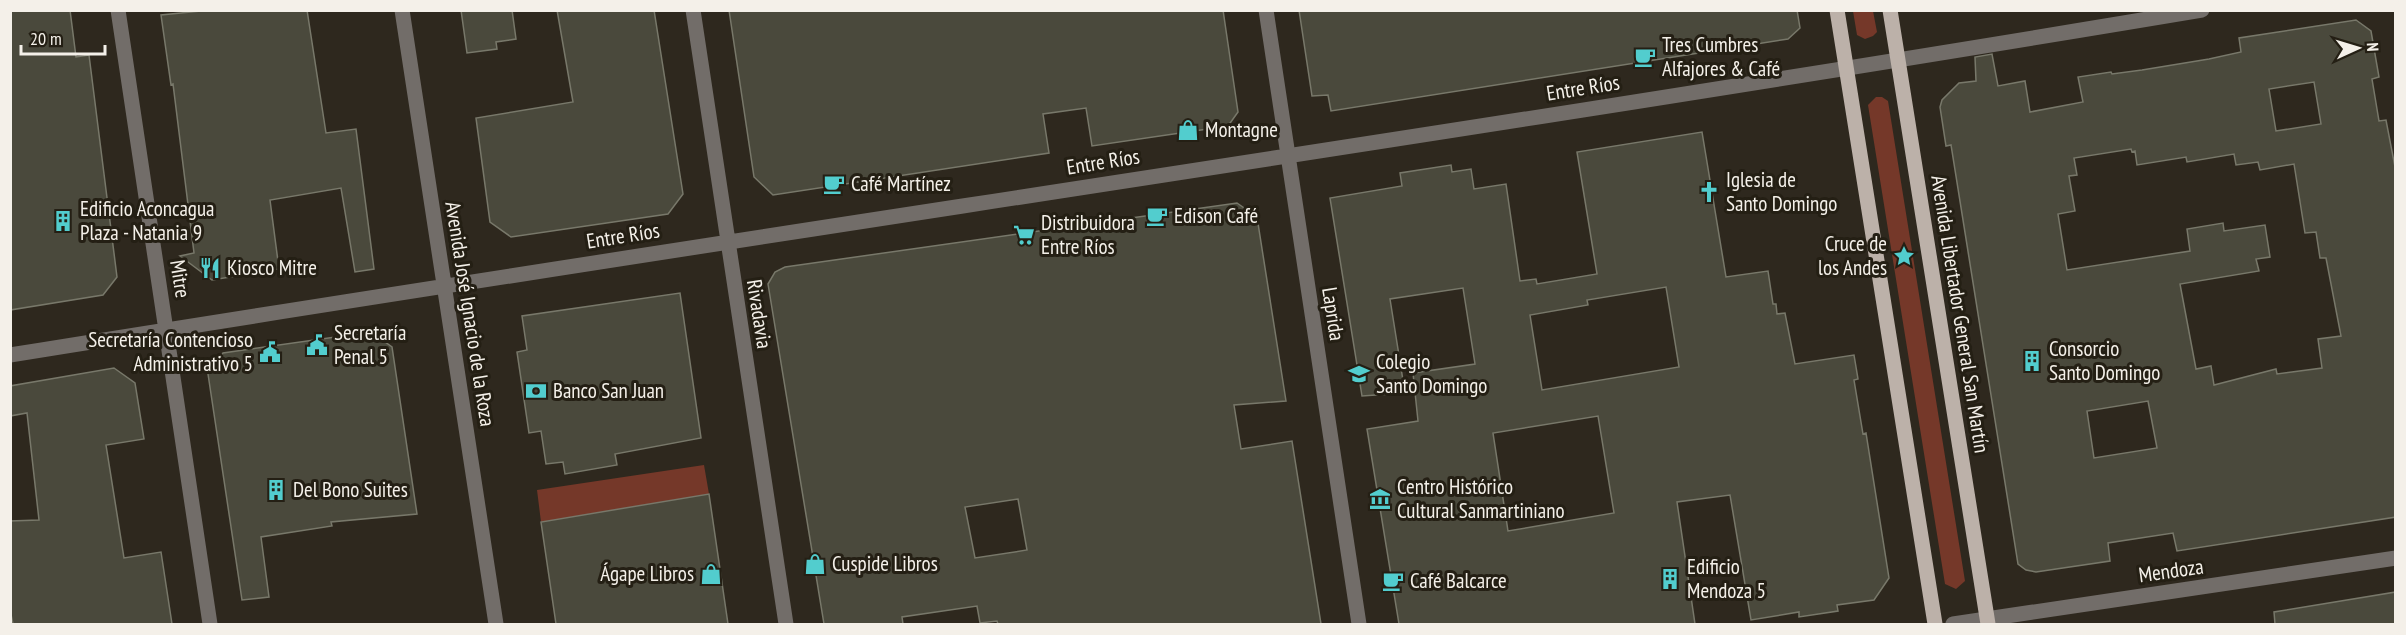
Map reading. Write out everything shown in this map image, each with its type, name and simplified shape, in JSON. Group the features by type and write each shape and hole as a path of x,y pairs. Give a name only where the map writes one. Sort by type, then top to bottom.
{"main road":[{"path":"1838,10 1935,624"},
{"name":"Avenida Libertador General San Martín","path":"1890,10 1988,622"}],"street":[{"name":"Mitre","path":"118,10 210,624"},
{"name":"Avenida José Ignacio de la Roza","path":"402,10 496,624"},
{"name":"Rivadavia","path":"693,10 726,241 786,624"},
{"name":"Laprida","path":"1266,10 1359,624"},
{"name":"Entre Ríos","path":"10,355 726,241 1898,61 2202,10"},
{"name":"Mendoza","path":"1953,624 1988,622 2396,558"}],"shaded area":[{"path":"1853,11 1873,11 1877,32 1873,36 1865,39 1857,35"},
{"path":"1876,97 1882,97 1888,101 1965,581 1956,589 1945,584 1868,105"},
{"path":"704,465 709,494 541,522 537,490"}],"building":[{"path":"10,10 70,10 76,57 89,55 117,277 103,295 10,310"},
{"path":"211,10 307,10 326,133 356,129 374,269 355,272 341,188 270,200 279,269 212,280 180,256 194,253 173,84 171,85 161,15"},
{"path":"461,10 512,10 516,39 496,42 497,49 467,53"},
{"path":"557,10 654,10 683,194 668,214 511,237 490,222 476,118 573,102"},
{"path":"729,10 1223,10 1238,112 1228,126 1092,146 1086,108 1043,114 1049,153 773,195 754,177"},
{"path":"1299,10 1797,10 1800,28 1788,39 1331,111 1328,95 1312,96"},
{"path":"2356,20 2371,31 2379,77 2372,79 2379,121 2386,120 2396,172 2396,517 2177,551 2173,533 2108,543 2110,561 2036,572 2026,570 2018,564 1951,145 1946,146 1940,107 1942,100 1959,83 1976,81 1975,57 1992,54 1998,86 2025,81 2030,112 2083,102 2078,77 2142,70 2241,52 2239,38","holes":["2314,82 2321,124 2276,131 2269,89","2131,149 2132,152 2135,151 2137,165 2186,157 2187,162 2234,154 2236,165 2258,162 2260,170 2294,164 2305,233 2316,232 2320,258 2326,258 2341,336 2318,339 2322,368 2277,374 2276,369 2214,385 2211,366 2196,369 2180,284 2259,271 2256,259 2270,257 2265,225 2224,231 2223,223 2187,229 2190,251 2067,270 2058,214 2075,211 2069,176 2077,175 2074,158","2148,401 2157,448 2094,458 2087,411"]},
{"path":"1702,132 1726,277 1768,271 1773,304 1776,304 1777,314 1785,313 1795,364 1854,355 1858,379 1854,380 1863,434 1866,433 1889,578 1874,600 1837,605 1838,611 1799,617 1799,612 1751,620 1730,495 1677,502 1695,624 1399,624 1367,429 1418,421 1413,373 1475,364 1463,288 1390,299 1405,393 1362,396 1330,198 1402,186 1400,173 1451,165 1452,172 1471,169 1474,189 1506,184 1520,281 1536,279 1537,284 1597,274 1577,152","holes":["1666,287 1679,367 1542,390 1530,315 1588,305 1587,300","1598,416 1614,513 1508,531 1493,433"]},
{"path":"1237,203 1257,217 1286,401 1234,405 1241,449 1292,441 1321,624 998,624 997,621 980,623 977,606 902,617 903,624 824,624 768,284 775,272 785,267","holes":["1018,499 1027,550 975,558 965,507"]},
{"path":"680,293 701,438 615,454 617,465 565,474 563,462 546,464 541,431 529,433 517,352 527,350 522,316"},
{"path":"371,332 392,347 417,514 331,522 332,526 261,537 269,597 242,600 208,374 223,353"},
{"path":"114,368 135,383 144,439 106,445 124,558 161,552 172,624 13,624 10,610 10,521 39,520 27,413 10,416 10,386"},
{"path":"709,494 728,624 556,624 541,522"},
{"path":"2396,592 2396,624 2275,624 2274,612"}],"place":[{"name":"Tres Cumbres Alfajores & Café","path":"1645,57"},
{"name":"Montagne","path":"1188,130"},
{"name":"Café Martínez","path":"834,184"},
{"name":"Iglesia de Santo Domingo","path":"1709,192"},
{"name":"Edison Café","path":"1157,216"},
{"name":"Edificio Aconcagua Plaza - Natania 9","path":"63,221"},
{"name":"Distribuidora Entre Ríos","path":"1024,235"},
{"name":"Cruce de los Andes","path":"1904,256"},
{"name":"Kiosco Mitre","path":"210,268"},
{"name":"Secretaría Penal 5","path":"317,345"},
{"name":"Secretaría Contencioso Administrativo 5","path":"270,352"},
{"name":"Consorcio Santo Domingo","path":"2032,361"},
{"name":"Colegio Santo Domingo","path":"1359,374"},
{"name":"Banco San Juan","path":"536,391"},
{"name":"Del Bono Suites","path":"276,490"},
{"name":"Centro Histórico Cultural Sanmartiniano","path":"1380,499"},
{"name":"Cuspide Libros","path":"815,564"},
{"name":"Ágape Libros","path":"711,574"},
{"name":"Edificio Mendoza 5","path":"1670,579"},
{"name":"Café Balcarce","path":"1393,581"}]}
